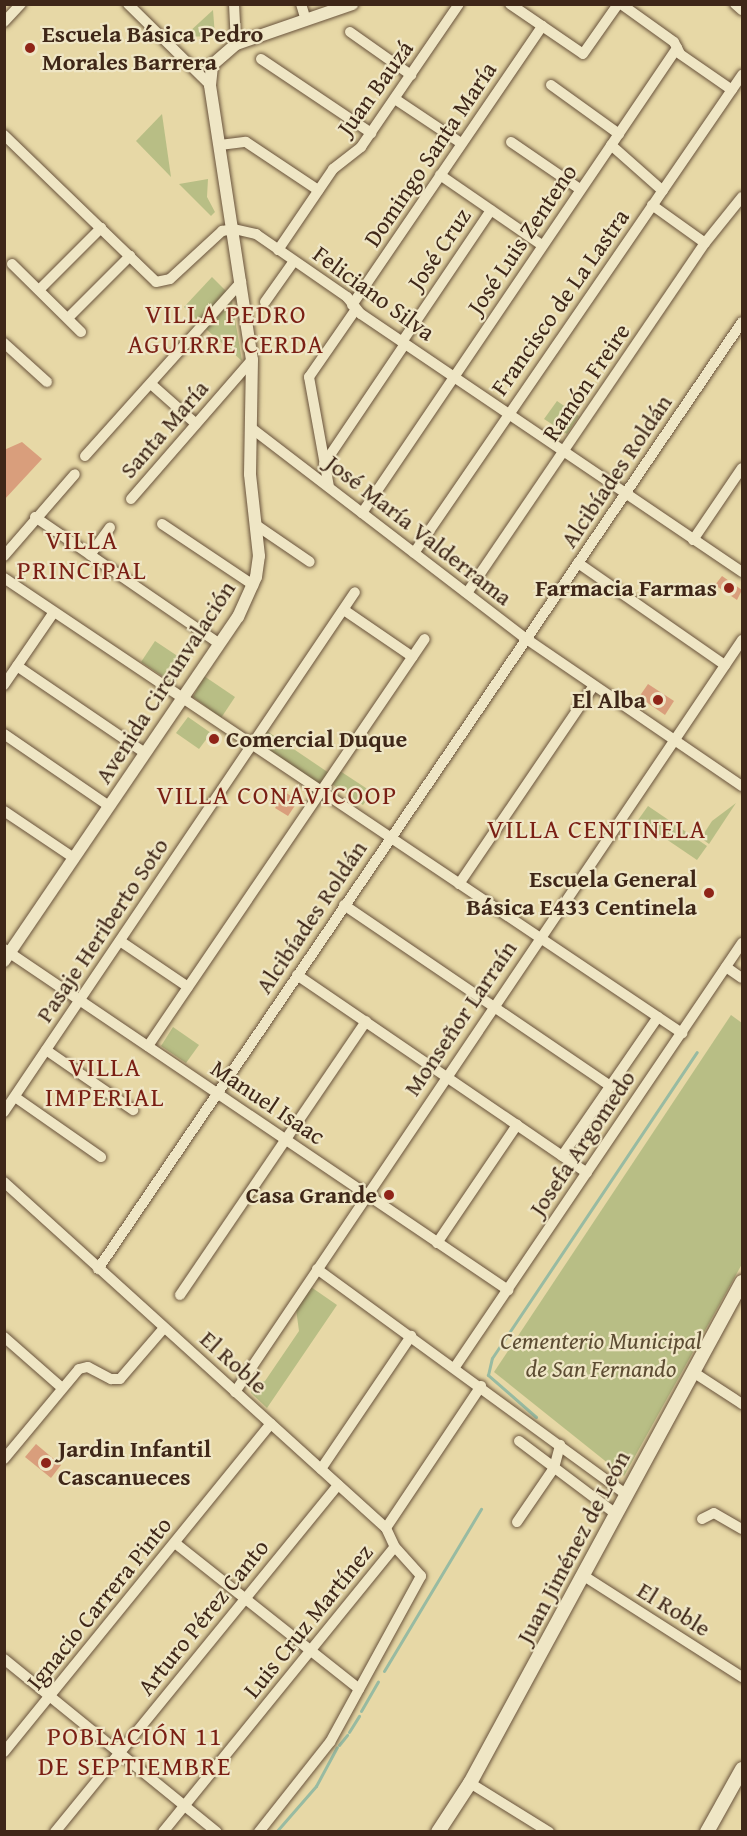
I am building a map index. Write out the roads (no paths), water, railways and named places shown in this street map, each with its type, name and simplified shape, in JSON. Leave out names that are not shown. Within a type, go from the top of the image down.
[{"type":"main road","name":"Juan Jiménez de León","points":[[438,1832],[470,1783],[742,1282]]},
{"type":"main road","points":[[707,1832],[742,1769]]},
{"type":"street","points":[[4,22],[21,4]]},
{"type":"street","points":[[128,4],[210,79],[215,58],[236,44],[352,4]]},
{"type":"street","points":[[234,4],[236,44]]},
{"type":"street","points":[[302,4],[306,20]]},
{"type":"street","name":"Juan Bauzá","points":[[278,250],[333,169],[370,134],[459,4]]},
{"type":"street","points":[[510,4],[583,54],[619,4],[732,90]]},
{"type":"street","points":[[735,4],[742,10]]},
{"type":"street","name":"Domingo Santa María","points":[[328,487],[309,377],[461,143],[542,26]]},
{"type":"street","points":[[350,32],[411,75]]},
{"type":"street","name":"José Luis Zenteno","points":[[362,513],[677,48]]},
{"type":"street","points":[[261,59],[370,134]]},
{"type":"street","name":"Francisco de La Lastra","points":[[414,553],[742,75]]},
{"type":"street","name":"Avenida Circunvalación","points":[[6,954],[220,644],[253,585],[259,556],[250,427],[252,360],[210,79]]},
{"type":"street","points":[[551,85],[619,134]]},
{"type":"street","points":[[394,99],[461,143]]},
{"type":"street","points":[[4,135],[156,282],[163,283],[211,238],[234,229]]},
{"type":"street","points":[[220,145],[246,142],[318,190]]},
{"type":"street","points":[[511,142],[580,189]]},
{"type":"street","points":[[611,145],[663,190]]},
{"type":"street","points":[[440,176],[542,245]]},
{"type":"street","name":"Ramón Freire","points":[[467,593],[705,243],[742,197]]},
{"type":"street","points":[[652,206],[705,243]]},
{"type":"street","name":"José Cruz","points":[[324,464],[491,210]]},
{"type":"street","points":[[39,291],[101,228]]},
{"type":"street","name":"Feliciano Silva","points":[[234,229],[256,234],[403,343],[742,572]]},
{"type":"street","points":[[68,318],[130,256]]},
{"type":"street","points":[[265,303],[294,261]]},
{"type":"street","points":[[12,264],[81,332]]},
{"type":"street","points":[[85,456],[242,282]]},
{"type":"street","name":"Alcibíades Roldán","points":[[98,1269],[742,322]]},
{"type":"street","points":[[4,343],[47,382]]},
{"type":"street","name":"Santa María","points":[[131,499],[252,360]]},
{"type":"street","points":[[151,384],[196,424]]},
{"type":"street","name":"José María Valderrama","points":[[250,427],[525,638],[742,786]]},
{"type":"street","points":[[693,540],[742,468]]},
{"type":"street","points":[[4,556],[35,517],[75,474]]},
{"type":"street","points":[[35,517],[220,644]]},
{"type":"street","points":[[162,524],[253,585]]},
{"type":"street","points":[[256,525],[310,562]]},
{"type":"street","points":[[90,555],[110,527]]},
{"type":"street","points":[[578,563],[725,665]]},
{"type":"street","points":[[4,579],[320,793],[682,1033]]},
{"type":"street","name":"Pasaje Heriberto Soto","points":[[4,1112],[356,592]]},
{"type":"street","points":[[344,610],[413,657]]},
{"type":"street","points":[[4,685],[54,612]]},
{"type":"street","points":[[148,1046],[425,639]]},
{"type":"street","name":"Monseñor Larraín","points":[[235,1392],[742,640]]},
{"type":"street","points":[[17,666],[145,753]]},
{"type":"street","points":[[459,884],[594,685]]},
{"type":"street","points":[[4,734],[109,806]]},
{"type":"street","points":[[4,811],[74,858]]},
{"type":"street","points":[[344,905],[610,1086]]},
{"type":"street","points":[[120,941],[188,987]]},
{"type":"street","name":"Josefa Argomedo","points":[[455,1367],[742,943]]},
{"type":"street","name":"Manuel Isaac","points":[[6,954],[80,1000],[508,1290]]},
{"type":"street","points":[[726,967],[742,978]]},
{"type":"street","points":[[297,975],[587,1173]]},
{"type":"street","points":[[562,1156],[658,1017]]},
{"type":"street","points":[[180,1295],[366,1022]]},
{"type":"street","points":[[46,1050],[133,1110]]},
{"type":"street","points":[[15,1096],[101,1157]]},
{"type":"street","points":[[437,1243],[517,1125]]},
{"type":"street","name":"El Roble","points":[[4,1182],[386,1528],[395,1547],[419,1573],[420,1582],[359,1689]]},
{"type":"street","points":[[317,1269],[455,1367],[627,1495]]},
{"type":"street","points":[[4,1459],[79,1369],[88,1367],[111,1379],[120,1379],[164,1328]]},
{"type":"street","points":[[321,1469],[411,1336]]},
{"type":"street","points":[[4,1337],[62,1388]]},
{"type":"street","points":[[693,1372],[742,1404]]},
{"type":"street","points":[[386,1528],[481,1386]]},
{"type":"street","name":"Ignacio Carrera Pinto","points":[[4,1752],[271,1424]]},
{"type":"street","points":[[519,1441],[616,1514]]},
{"type":"street","points":[[518,1522],[554,1468],[560,1445]]},
{"type":"street","name":"Arturo Pérez Canto","points":[[56,1832],[338,1485]]},
{"type":"street","points":[[702,1520],[714,1512],[742,1529]]},
{"type":"street","points":[[175,1543],[359,1689],[330,1742],[259,1832]]},
{"type":"street","name":"Luis Cruz Martínez","points":[[163,1832],[395,1547]]},
{"type":"street","name":"El Roble","points":[[584,1576],[742,1677]]},
{"type":"street","points":[[4,1659],[217,1832]]},
{"type":"street","points":[[470,1783],[549,1832]]},
{"type":"waterway","points":[[536,1417],[488,1375],[492,1358],[697,1052]]},
{"type":"waterway","points":[[384,1671],[481,1509]]},
{"type":"waterway","points":[[361,1711],[378,1681]]},
{"type":"waterway","points":[[349,1732],[359,1716]]},
{"type":"waterway","points":[[339,1745],[347,1735]]},
{"type":"waterway","points":[[276,1832],[316,1786],[337,1747]]},
{"type":"place","name":"Escuela Básica Pedro Morales Barrera","points":[[30,48]]},
{"type":"place","name":"Farmacia Farmas","points":[[729,588]]},
{"type":"place","name":"El Alba","points":[[658,700]]},
{"type":"place","name":"Comercial Duque","points":[[214,739]]},
{"type":"place","name":"Escuela General Básica E433 Centinela","points":[[709,893]]},
{"type":"place","name":"Casa Grande","points":[[389,1195]]},
{"type":"place","name":"Jardin Infantil Cascanueces","points":[[46,1463]]},
{"type":"district","name":"VILLA PEDRO AGUIRRE CERDA","points":[[226,329]]},
{"type":"district","name":"VILLA PRINCIPAL","points":[[82,555]]},
{"type":"district","name":"VILLA CONAVICOOP","points":[[277,795]]},
{"type":"district","name":"VILLA CENTINELA","points":[[597,829]]},
{"type":"district","name":"VILLA IMPERIAL","points":[[105,1082]]},
{"type":"district","name":"POBLACIÓN 11 DE SEPTIEMBRE","points":[[135,1750]]},
{"type":"park label","name":"Cementerio Municipal de San Fernando","points":[[601,1355]]}]
